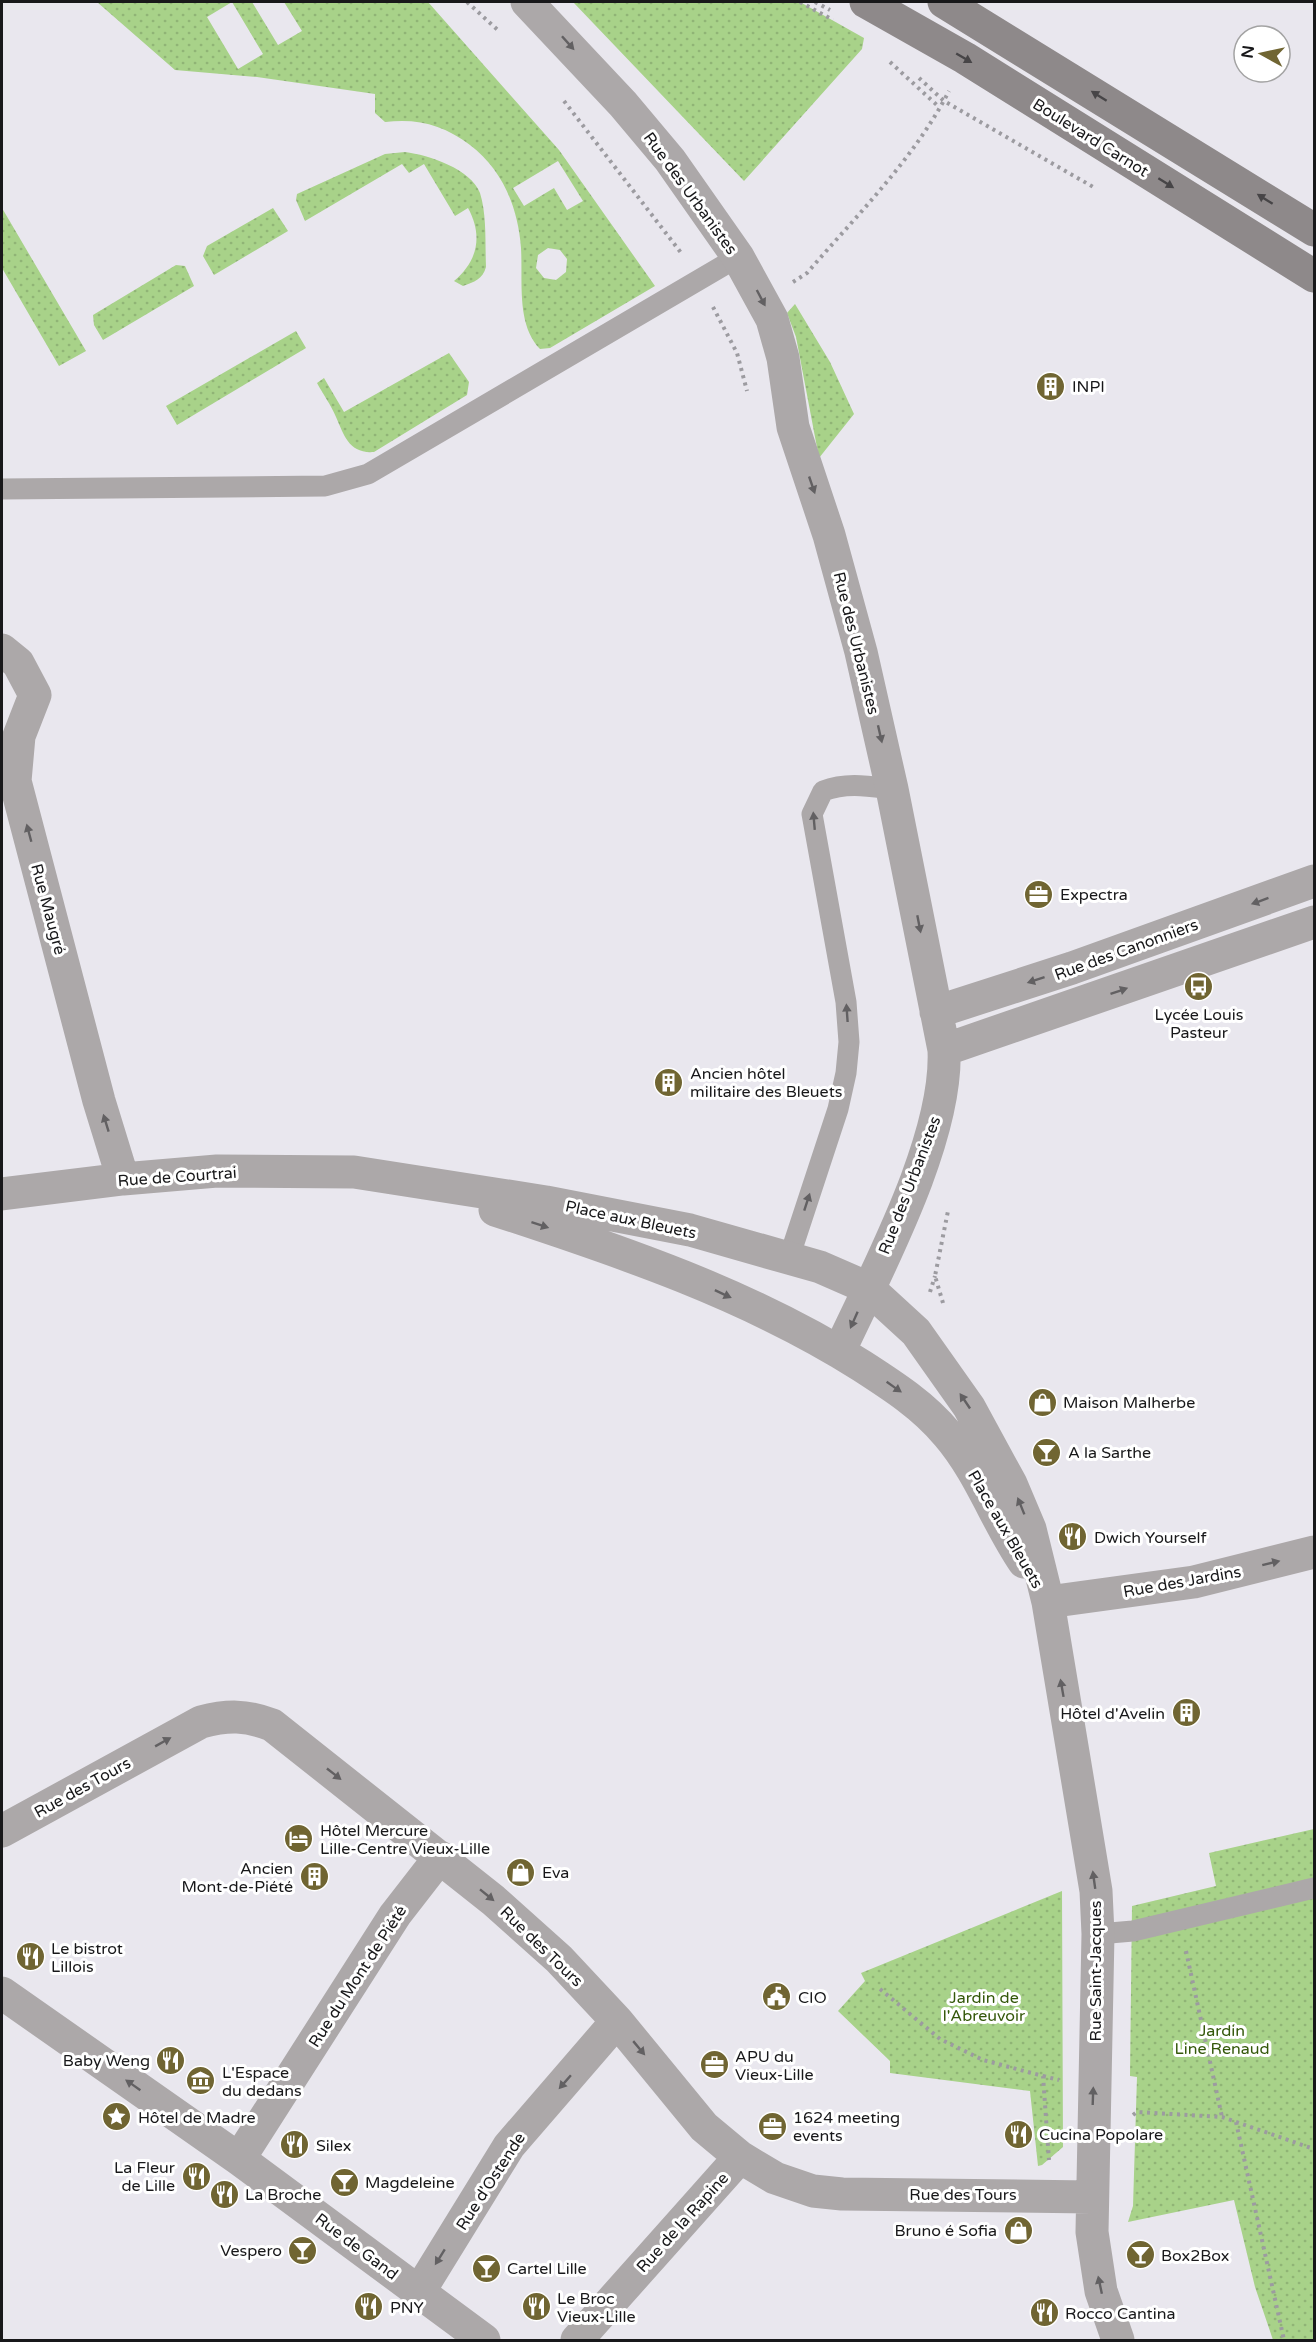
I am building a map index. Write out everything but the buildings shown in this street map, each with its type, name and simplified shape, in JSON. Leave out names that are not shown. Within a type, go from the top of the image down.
[{"type":"street","name":"Rue des Urbanistes","points":[[527,2],[562,36],[649,134],[738,257],[772,319],[783,358],[794,427],[829,535],[861,652],[892,789],[944,1050],[943,1085],[929,1142],[839,1352]]},
{"type":"street","name":"Boulevard Carnot","points":[[866,2],[965,58],[1314,276]]},
{"type":"street","points":[[944,2],[1314,230]]},
{"type":"street","name":"Rue Maugré","points":[[2,650],[18,663],[35,695],[19,736],[15,781],[99,1101],[123,1179]]},
{"type":"street","name":"Rue des Canonniers","points":[[936,1012],[1082,965],[1314,881]]},
{"type":"street","points":[[944,1050],[1314,922]]},
{"type":"street","name":"Rue de Courtrai","points":[[2,1194],[123,1179],[218,1172],[354,1172]]},
{"type":"street","name":"Place aux Bleuets","points":[[354,1172],[546,1202],[690,1230],[836,1272],[868,1288],[889,1305],[924,1343],[969,1407],[995,1451],[1030,1529],[1048,1602]]},
{"type":"street","name":"Place aux Bleuets","points":[[405,1181],[634,1257],[768,1315],[839,1352],[913,1400],[949,1435],[990,1498],[1017,1552],[1048,1602]]},
{"type":"street","name":"Rue des Jardins","points":[[1048,1602],[1194,1582],[1314,1552]]},
{"type":"street","name":"Rue Saint-Jacques","points":[[1048,1602],[1095,1891],[1098,1934],[1092,2232],[1101,2290],[1118,2340]]},
{"type":"street","name":"Rue des Tours","points":[[2,1831],[201,1722],[225,1715],[250,1717],[272,1725],[440,1857],[559,1959],[617,2021],[704,2127],[740,2157],[775,2178],[813,2191],[842,2194],[1091,2197]]},
{"type":"street","name":"Rue du Mont de Piété","points":[[239,2159],[395,1915],[440,1857]]},
{"type":"street","name":"Rue de Gand","points":[[2,1994],[239,2159],[484,2340]]},
{"type":"street","name":"Rue d'Ostende","points":[[419,2292],[509,2146],[617,2021]]},
{"type":"street","name":"Rue de la Rapine","points":[[577,2340],[740,2157]]},
{"type":"lane","points":[[2,489],[325,486],[368,474],[738,257]]},
{"type":"lane","points":[[789,1258],[838,1108],[846,1074],[849,1042],[846,1002],[812,814],[823,791],[839,785],[892,789]]},
{"type":"lane","points":[[1098,1934],[1133,1931],[1314,1887]]},
{"type":"path","points":[[467,2],[504,36]]},
{"type":"path","points":[[559,94],[674,242],[720,319]]},
{"type":"path","points":[[760,296],[786,292],[788,285],[807,273],[891,176],[925,132],[944,101]]},
{"type":"path","points":[[945,1308],[935,1276],[948,1209]]},
{"type":"path","points":[[1179,1919],[1222,2117]]},
{"type":"path","points":[[880,1989],[940,2039],[983,2060],[1043,2076],[1049,2164]]},
{"type":"path","points":[[1137,2112],[1222,2117],[1314,2149]]},
{"type":"path","points":[[1236,2121],[1284,2340]]},
{"type":"green space","points":[[97,2],[232,2],[252,2],[278,45],[302,31],[284,2],[428,2],[559,150],[655,286],[550,348],[540,349],[532,339],[524,315],[521,248],[512,204],[500,178],[482,155],[470,145],[450,132],[420,122],[385,122],[375,113],[375,94],[257,77],[175,70]],"holes":[[[232,2],[263,54],[238,69],[207,17]],[[558,161],[583,201],[567,210],[554,188],[524,206],[513,188]],[[548,248],[560,250],[567,259],[566,272],[556,280],[544,278],[536,268],[538,255]]]},
{"type":"green space","points":[[573,2],[800,2],[864,38],[862,49],[744,181]]},
{"type":"green space","points":[[405,152],[426,156],[459,170],[475,184],[480,193],[485,220],[486,267],[483,274],[474,281],[463,286],[454,281],[468,265],[476,247],[476,228],[473,218],[468,208],[455,216],[424,164],[409,173],[402,164],[305,221],[296,200],[297,194],[385,154]]},
{"type":"green space","points":[[2,208],[86,351],[59,366],[2,268]]},
{"type":"green space","points":[[273,208],[288,231],[214,275],[203,256],[207,246]]},
{"type":"green space","points":[[176,265],[185,266],[194,286],[103,340],[94,325],[93,315]]},
{"type":"green space","points":[[795,304],[830,362],[854,414],[819,458],[796,337],[787,313]]},
{"type":"green space","points":[[296,331],[306,348],[177,425],[166,406]]},
{"type":"green space","points":[[449,353],[469,382],[467,395],[374,452],[366,452],[353,447],[317,383],[324,378],[344,412]]},
{"type":"green space","name":"Jardin Line Renaud","points":[[1314,1829],[1314,2340],[1273,2340],[1255,2287],[1234,2200],[1128,2222],[1133,2206],[1137,2077],[1130,2076],[1132,1906],[1216,1886],[1209,1853]]},
{"type":"green space","name":"Jardin de l'Abreuvoir","points":[[1062,1891],[1063,2147],[1038,2166],[1030,2091],[890,2073],[890,2061],[838,2011],[865,1981],[861,1973]]},
{"type":"place","name":"INPI","points":[[1051,386]]},
{"type":"place","name":"Expectra","points":[[1039,894]]},
{"type":"place","name":"Lycée Louis Pasteur","points":[[1199,986]]},
{"type":"place","name":"Ancien hôtel militaire des Bleuets","points":[[669,1082]]},
{"type":"place","name":"Maison Malherbe","points":[[1042,1402]]},
{"type":"place","name":"A la Sarthe","points":[[1047,1452]]},
{"type":"place","name":"Dwich Yourself","points":[[1073,1537]]},
{"type":"place","name":"Hôtel d'Avelin","points":[[1186,1713]]},
{"type":"place","name":"Hôtel Mercure Lille-Centre Vieux-Lille","points":[[299,1839]]},
{"type":"place","name":"Eva","points":[[521,1872]]},
{"type":"place","name":"Ancien Mont-de-Piété","points":[[314,1877]]},
{"type":"place","name":"Le bistrot Lillois","points":[[30,1957]]},
{"type":"place","name":"CIO","points":[[777,1997]]},
{"type":"place","name":"Baby Weng","points":[[171,2060]]},
{"type":"place","name":"APU du Vieux-Lille","points":[[714,2065]]},
{"type":"place","name":"L'Espace du dedans","points":[[201,2081]]},
{"type":"place","name":"Hôtel de Madre","points":[[117,2117]]},
{"type":"place","name":"1624 meeting events","points":[[772,2126]]},
{"type":"place","name":"Cucina Popolare","points":[[1018,2134]]},
{"type":"place","name":"Silex","points":[[295,2145]]},
{"type":"place","name":"La Fleur de Lille","points":[[196,2176]]},
{"type":"place","name":"Magdeleine","points":[[344,2182]]},
{"type":"place","name":"La Broche","points":[[224,2194]]},
{"type":"place","name":"Bruno é Sofia","points":[[1018,2230]]},
{"type":"place","name":"Vespero","points":[[303,2250]]},
{"type":"place","name":"Box2Box","points":[[1140,2255]]},
{"type":"place","name":"Cartel Lille","points":[[486,2268]]},
{"type":"place","name":"PNY","points":[[369,2307]]},
{"type":"place","name":"Le Broc Vieux-Lille","points":[[536,2307]]},
{"type":"place","name":"Rocco Cantina","points":[[1044,2313]]}]
